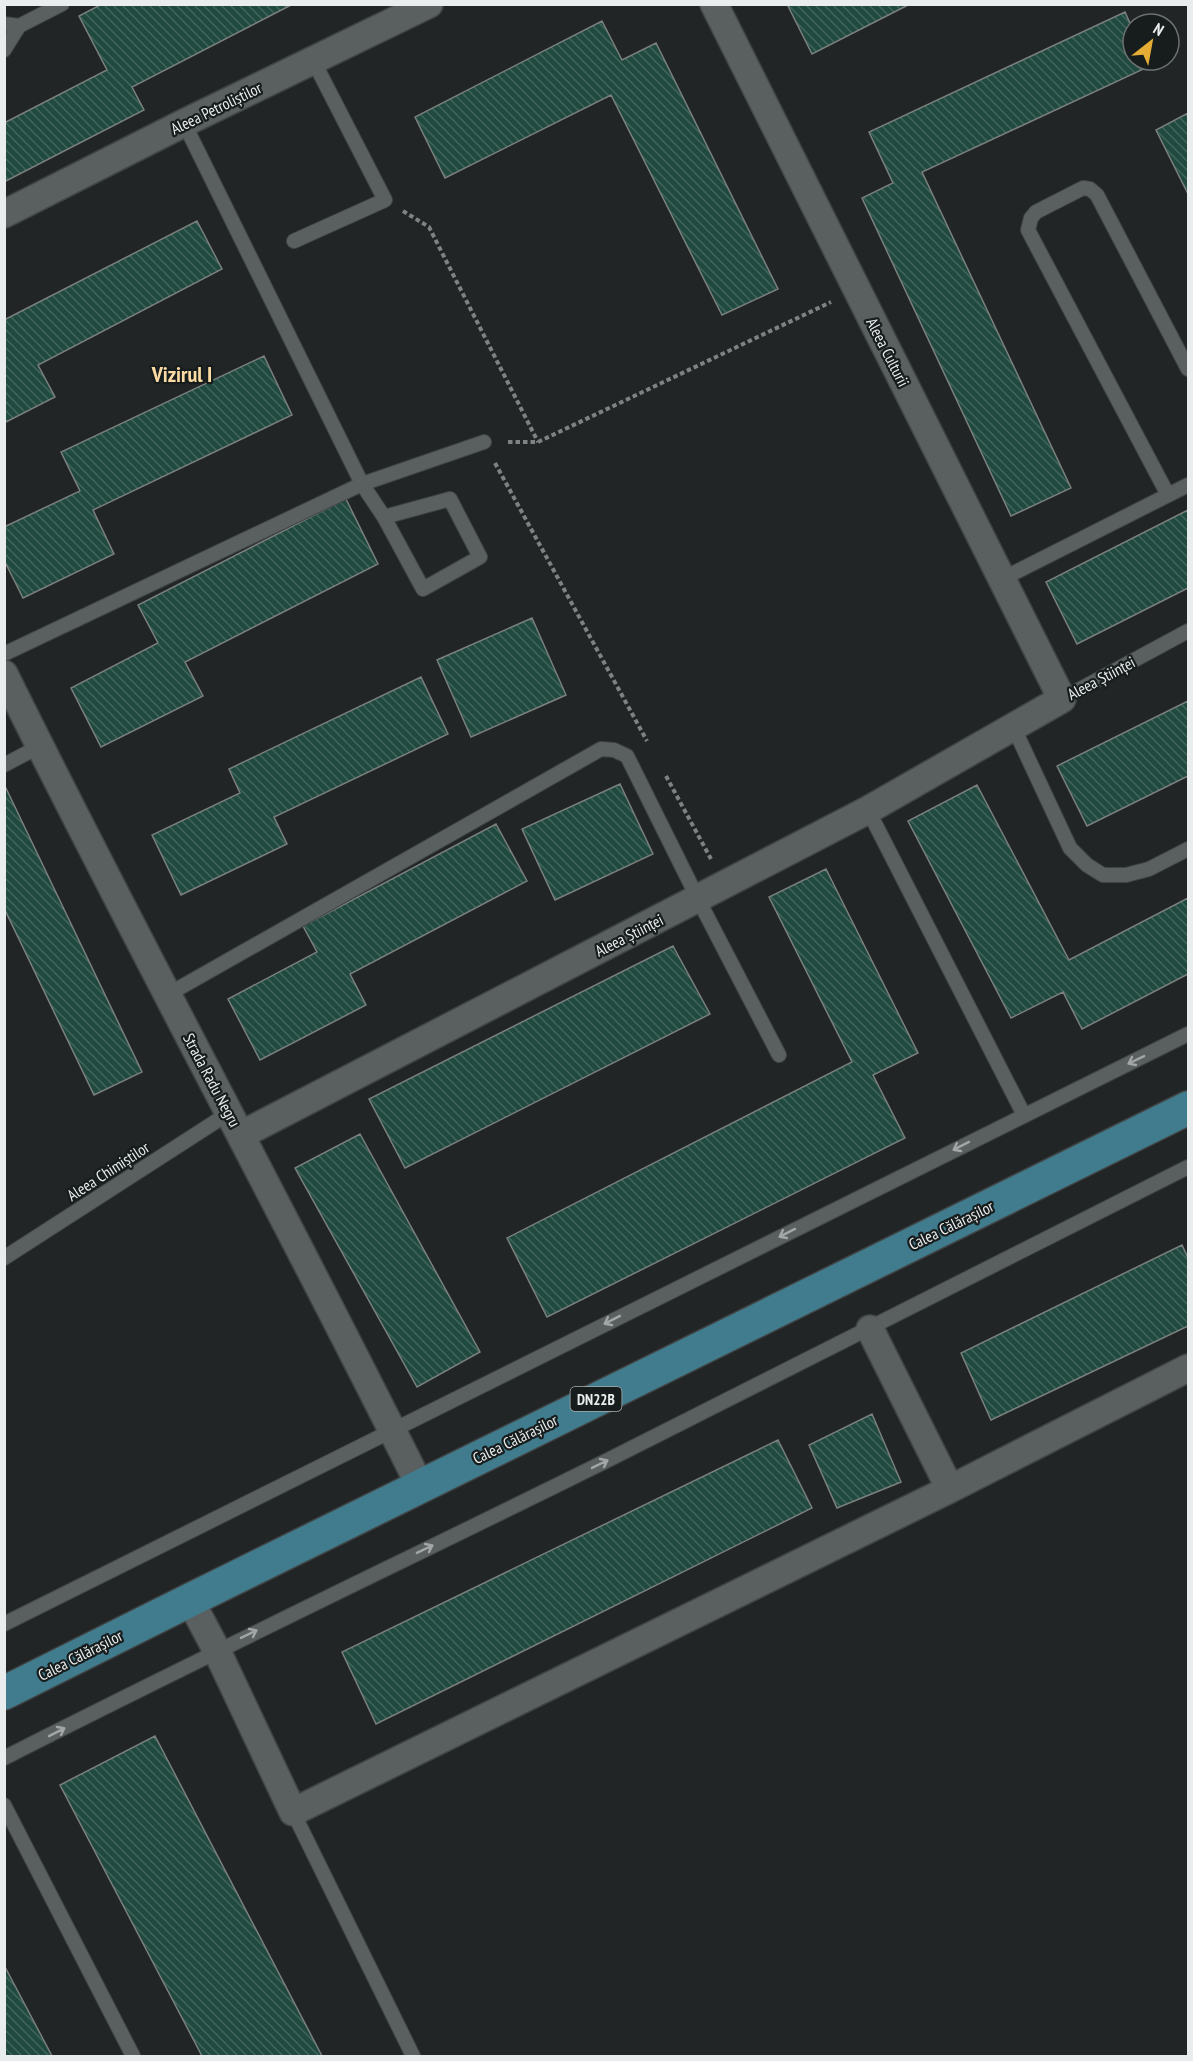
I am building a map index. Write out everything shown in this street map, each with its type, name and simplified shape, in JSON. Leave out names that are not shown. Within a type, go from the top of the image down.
[{"type":"main road","name":"Calea Călărașilor","points":[[4,1693],[189,1599],[1188,1108]]},
{"type":"street","name":"Aleea Petroliștilor","points":[[4,214],[184,123],[429,4]]},
{"type":"street","name":"Aleea Culturii","points":[[714,4],[1062,699]]},
{"type":"street","name":"Strada Radu Negru","points":[[4,674],[420,1486]]},
{"type":"street","name":"Aleea Științei","points":[[235,1124],[698,899],[868,810],[1062,699]]},
{"type":"street","points":[[870,1329],[950,1489]]},
{"type":"street","points":[[189,1599],[217,1650],[293,1812],[950,1489],[1188,1368]]},
{"type":"lane","points":[[4,50],[12,25],[62,4]]},
{"type":"lane","points":[[294,242],[385,200],[313,60]]},
{"type":"lane","points":[[184,123],[362,484],[384,517],[423,589],[480,557],[450,499],[384,517]]},
{"type":"lane","points":[[1168,495],[1028,230],[1031,218],[1036,212],[1083,188],[1090,189],[1097,195],[1188,369]]},
{"type":"lane","points":[[4,654],[362,484],[484,442]]},
{"type":"lane","points":[[1002,579],[1188,485]]},
{"type":"lane","name":"Aleea Științei","points":[[1062,699],[1188,631]]},
{"type":"lane","points":[[1013,726],[1070,848],[1087,866],[1103,875],[1126,875],[1149,869],[1188,849]]},
{"type":"lane","points":[[4,765],[40,746]]},
{"type":"lane","points":[[167,995],[601,749],[614,750],[627,756],[779,1055]]},
{"type":"lane","points":[[868,810],[1024,1115]]},
{"type":"lane","points":[[4,1624],[1188,1034]]},
{"type":"lane","name":"Aleea Chimiștilor","points":[[4,1258],[235,1124]]},
{"type":"lane","points":[[4,1758],[217,1650],[606,1461],[1188,1167]]},
{"type":"lane","points":[[4,1805],[133,2056]]},
{"type":"lane","points":[[293,1812],[413,2056]]},
{"type":"path","points":[[385,200],[429,226],[538,442]]},
{"type":"path","points":[[652,751],[484,442],[538,442],[857,290]]},
{"type":"path","points":[[664,772],[725,885]]},
{"type":"building","points":[[102,4],[293,4],[132,87],[144,110],[4,182],[4,123],[107,70],[79,16]]},
{"type":"building","points":[[787,4],[910,4],[812,54]]},
{"type":"building","points":[[1121,14],[1121,72],[1137,72],[922,172],[1071,488],[1011,516],[862,198],[893,183],[869,132]]},
{"type":"building","points":[[602,21],[622,60],[656,43],[778,289],[722,315],[611,95],[445,178],[415,117]]},
{"type":"building","points":[[1188,113],[1188,194],[1156,130]]},
{"type":"building","points":[[197,221],[222,269],[38,365],[55,397],[4,423],[4,320]]},
{"type":"building","points":[[264,356],[292,415],[93,510],[114,554],[23,598],[4,560],[4,527],[80,491],[61,452]]},
{"type":"building","points":[[346,499],[378,564],[185,662],[203,696],[101,747],[71,688],[158,643],[138,605]]},
{"type":"building","points":[[1188,510],[1188,588],[1077,644],[1046,582]]},
{"type":"building","points":[[532,618],[566,695],[471,737],[437,660]]},
{"type":"building","points":[[421,677],[448,734],[274,817],[287,844],[181,895],[152,835],[240,793],[229,769]]},
{"type":"building","points":[[1188,701],[1188,776],[1087,826],[1057,766]]},
{"type":"building","points":[[4,784],[142,1072],[94,1095],[4,908]]},
{"type":"building","points":[[620,784],[653,854],[555,900],[522,829]]},
{"type":"building","points":[[977,785],[1069,960],[1188,898],[1188,974],[1082,1029],[1063,992],[1011,1018],[908,821]]},
{"type":"building","points":[[496,824],[527,881],[350,974],[366,1005],[260,1060],[228,999],[317,952],[303,926]]},
{"type":"building","points":[[826,869],[918,1053],[873,1075],[905,1138],[547,1317],[507,1238],[852,1062],[769,897]]},
{"type":"building","points":[[673,946],[710,1014],[405,1168],[369,1099]]},
{"type":"building","points":[[360,1134],[480,1352],[417,1387],[295,1168]]},
{"type":"building","points":[[1182,1245],[1188,1258],[1188,1326],[991,1420],[961,1353]]},
{"type":"building","points":[[872,1414],[901,1482],[837,1508],[809,1445]]},
{"type":"building","points":[[778,1440],[812,1508],[376,1724],[342,1652]]},
{"type":"building","points":[[155,1736],[322,2056],[202,2056],[60,1785]]},
{"type":"building","points":[[4,1965],[52,2056],[4,2056]]},
{"type":"district","name":"Vizirul I","points":[[182,374]]}]
